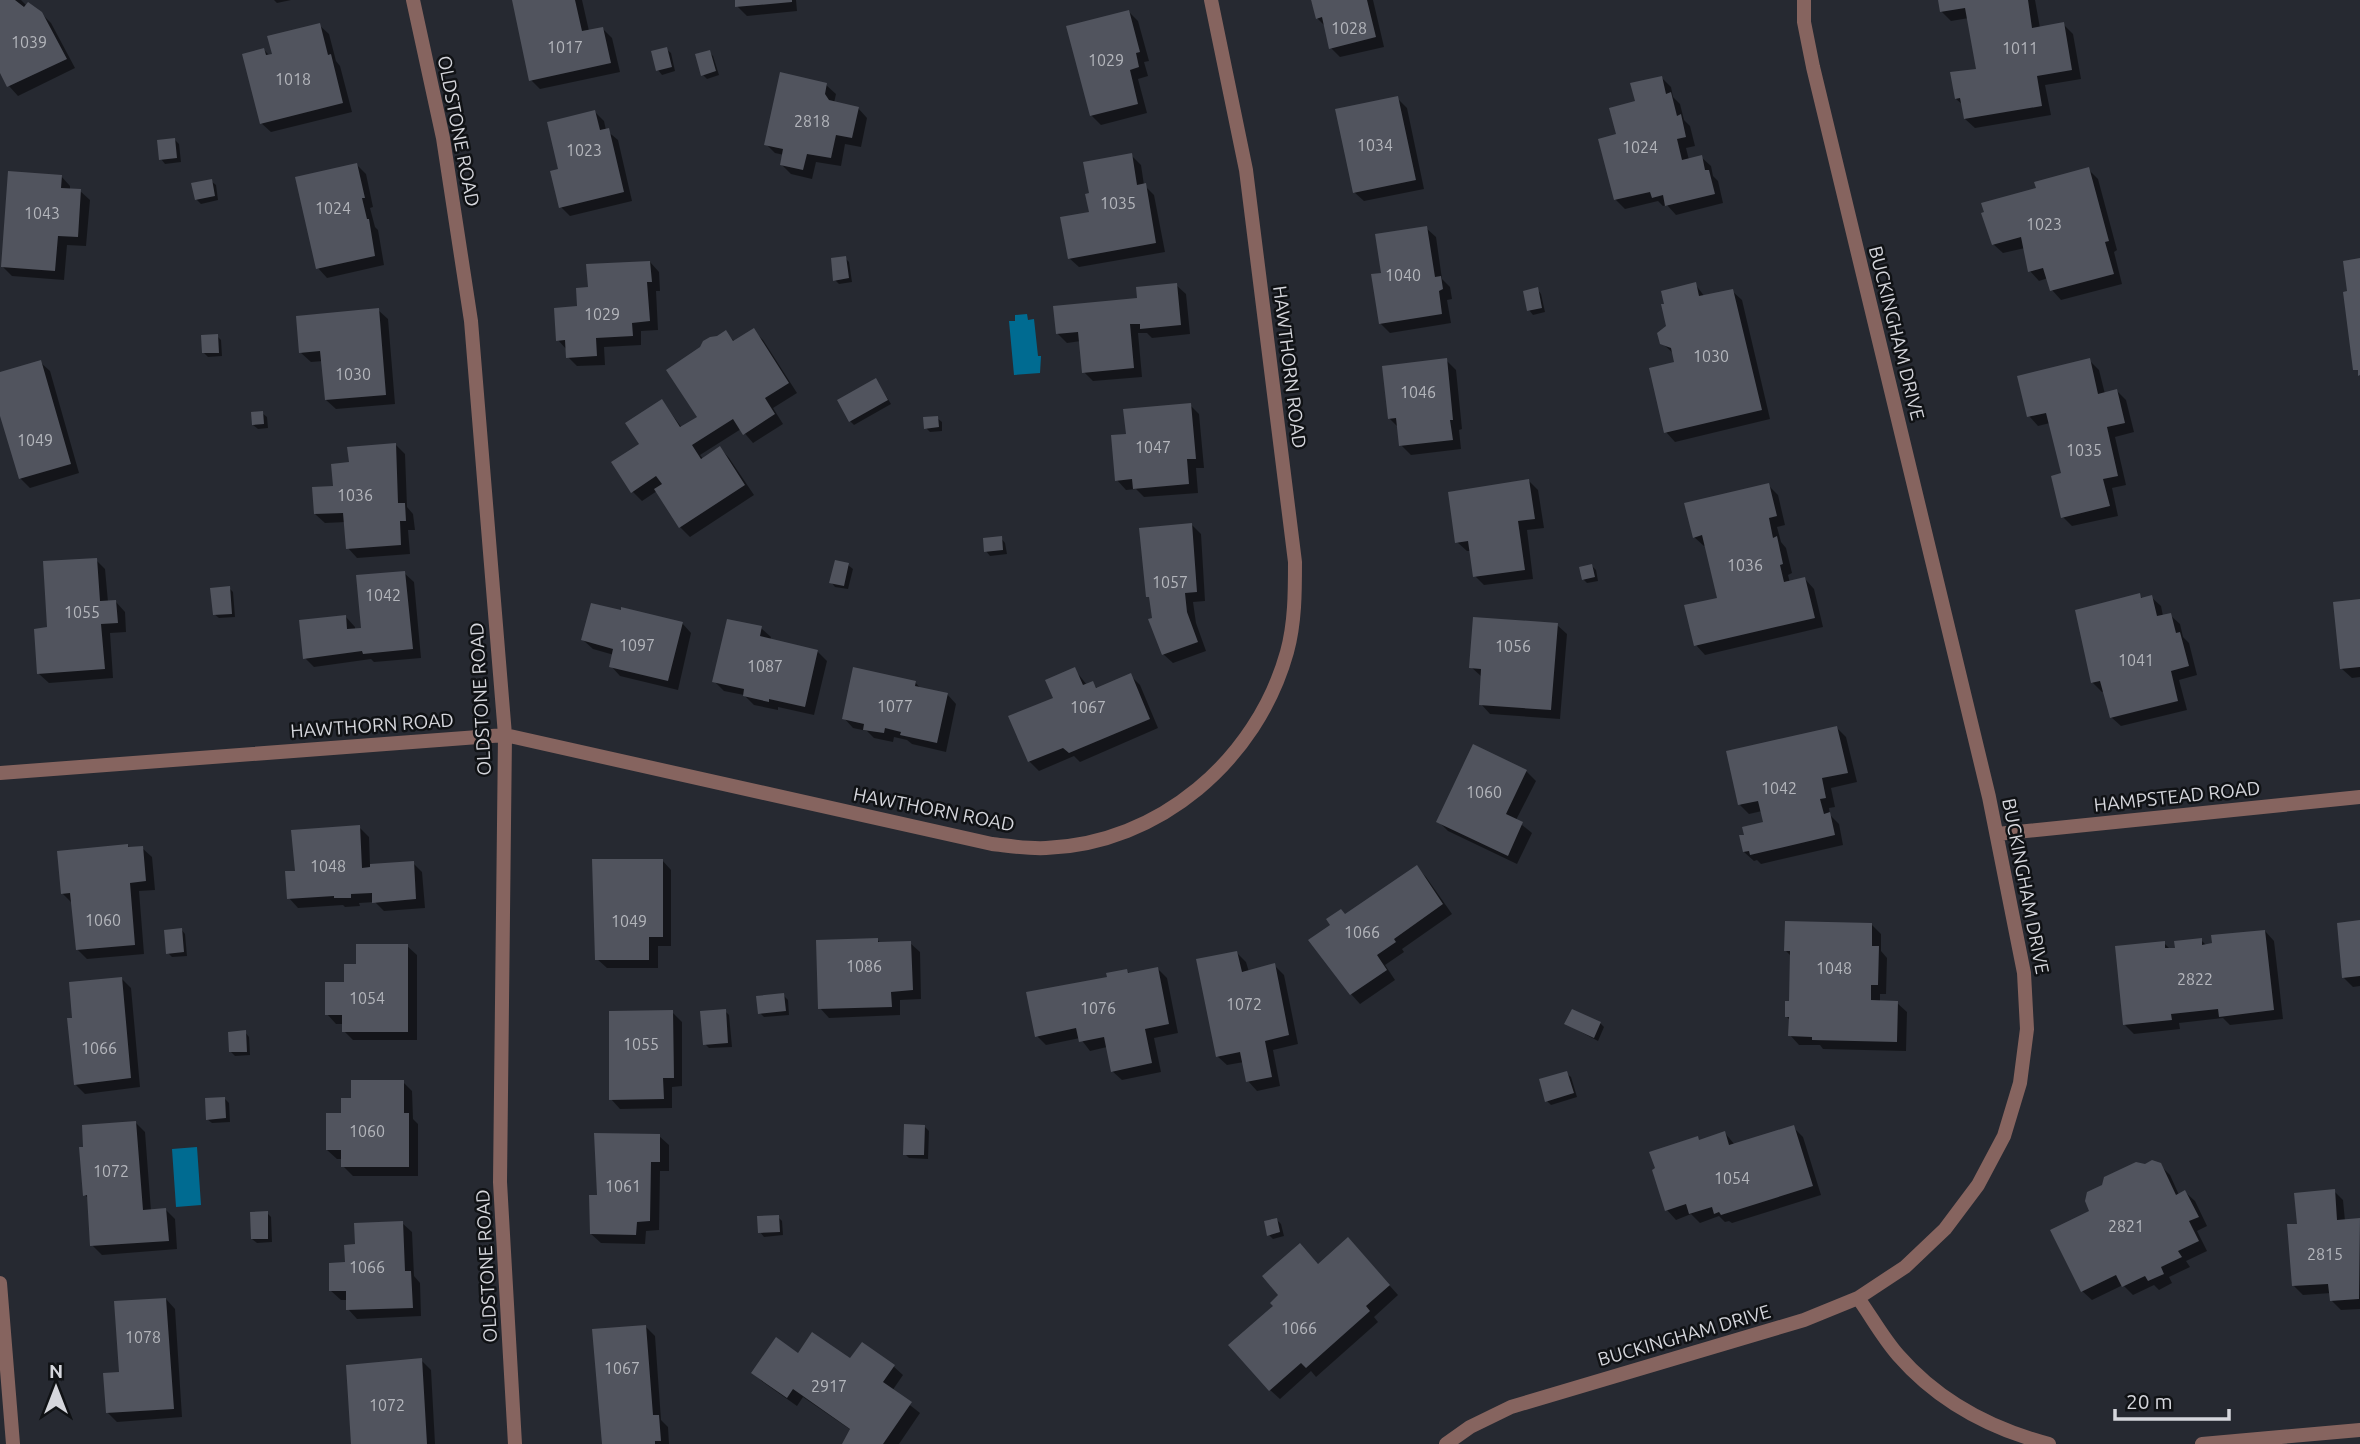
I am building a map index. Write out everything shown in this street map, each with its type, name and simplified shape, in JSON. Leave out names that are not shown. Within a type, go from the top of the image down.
[{"type":"street","name":"OLDSTONE ROAD","points":[[413,0],[443,138],[471,321],[505,734],[500,1182],[515,1444]]},
{"type":"street","name":"HAWTHORN ROAD","points":[[0,773],[505,734],[992,844],[1045,848],[1089,842],[1139,826],[1178,805],[1213,777],[1243,743],[1267,704],[1287,652],[1295,608],[1295,562],[1247,170],[1211,0]]},
{"type":"street","name":"BUCKINGHAM DRIVE","points":[[1446,1444],[1470,1427],[1511,1407],[1804,1320],[1858,1298],[1905,1267],[1954,1218],[1978,1185],[2004,1136],[2020,1083],[2027,1029],[2024,973],[1997,834],[1812,67],[1804,22],[1804,0]]},
{"type":"street","name":"HAMPSTEAD ROAD","points":[[1997,834],[2360,797]]},
{"type":"street","points":[[0,1283],[13,1444]]},
{"type":"street","points":[[1858,1298],[1897,1354],[1932,1388],[1972,1415],[2017,1436],[2049,1444]]},
{"type":"street","points":[[2202,1444],[2360,1430]]},
{"type":"water","points":[[1027,314],[1028,320],[1034,319],[1038,356],[1041,356],[1040,373],[1014,375],[1009,321],[1015,321],[1015,315]]},
{"type":"water","points":[[197,1147],[201,1205],[176,1207],[172,1149]]},
{"type":"building","points":[[0,0],[15,0],[24,7],[28,2],[42,12],[67,59],[7,87],[0,73]]},
{"type":"building","points":[[512,0],[575,0],[582,31],[603,27],[611,63],[529,81]]},
{"type":"building","points":[[735,0],[792,0],[792,2],[735,7]]},
{"type":"building","points":[[1311,0],[1367,0],[1376,37],[1329,49],[1322,17],[1316,19]]},
{"type":"building","points":[[1938,0],[2028,0],[2032,28],[2064,22],[2072,70],[2037,76],[2042,106],[1964,119],[1960,98],[1955,99],[1950,72],[1976,69],[1965,8],[1940,12]]},
{"type":"building","points":[[1129,10],[1140,52],[1136,53],[1139,67],[1130,70],[1138,104],[1090,116],[1066,26]]},
{"type":"building","points":[[320,23],[343,103],[260,124],[242,54],[264,48],[266,55],[272,54],[267,36]]},
{"type":"building","points":[[667,47],[672,67],[656,71],[651,51]]},
{"type":"building","points":[[710,50],[716,71],[701,76],[695,54]]},
{"type":"building","points":[[780,72],[827,83],[825,94],[829,100],[859,107],[852,138],[836,135],[831,158],[807,154],[803,170],[780,165],[783,149],[764,145]]},
{"type":"building","points":[[1662,76],[1666,94],[1671,92],[1677,116],[1681,114],[1686,137],[1677,139],[1682,160],[1702,155],[1715,194],[1665,206],[1663,195],[1652,198],[1650,192],[1614,200],[1598,139],[1616,134],[1609,108],[1635,101],[1630,83]]},
{"type":"building","points":[[1398,96],[1416,180],[1353,193],[1335,109]]},
{"type":"building","points":[[595,110],[600,130],[609,128],[624,192],[559,208],[550,171],[558,169],[547,122]]},
{"type":"building","points":[[175,138],[177,158],[159,160],[157,140]]},
{"type":"building","points":[[1132,153],[1137,185],[1146,183],[1156,243],[1068,259],[1060,217],[1089,212],[1085,194],[1089,193],[1083,162]]},
{"type":"building","points":[[357,163],[375,256],[316,269],[295,177]]},
{"type":"building","points":[[2089,167],[2109,241],[2105,242],[2114,274],[2050,291],[2043,268],[2028,272],[2021,237],[1992,245],[1981,213],[1984,212],[1981,203],[2036,188],[2034,182]]},
{"type":"building","points":[[8,171],[62,175],[61,188],[81,189],[78,237],[58,236],[55,271],[1,267]]},
{"type":"building","points":[[212,179],[215,196],[195,200],[191,183]]},
{"type":"building","points":[[1427,226],[1435,277],[1441,276],[1443,289],[1439,291],[1442,314],[1379,324],[1371,274],[1381,273],[1375,234]]},
{"type":"building","points":[[846,256],[849,278],[833,281],[831,258]]},
{"type":"building","points":[[2360,258],[2358,376],[2358,370],[2353,370],[2343,292],[2347,291],[2343,261]]},
{"type":"building","points":[[650,261],[652,282],[647,282],[650,321],[632,323],[633,336],[596,338],[597,356],[566,358],[565,340],[556,341],[554,308],[577,306],[576,288],[588,287],[586,264]]},
{"type":"building","points":[[1696,282],[1699,296],[1733,289],[1762,410],[1664,433],[1649,368],[1674,362],[1671,348],[1660,344],[1657,333],[1666,326],[1661,291]]},
{"type":"building","points":[[1177,283],[1181,325],[1140,329],[1140,324],[1130,324],[1134,368],[1082,373],[1078,332],[1056,334],[1053,306],[1137,298],[1136,287]]},
{"type":"building","points":[[1538,287],[1542,308],[1527,311],[1523,291]]},
{"type":"building","points":[[379,308],[386,395],[325,400],[320,351],[299,353],[296,316]]},
{"type":"building","points":[[754,328],[789,383],[765,398],[775,414],[743,435],[733,419],[692,445],[701,459],[720,446],[745,485],[679,528],[654,489],[662,484],[656,476],[631,493],[611,462],[639,444],[625,423],[662,399],[680,427],[697,417],[666,370],[710,337],[726,330],[733,341]]},
{"type":"building","points":[[218,334],[219,353],[202,353],[201,335]]},
{"type":"building","points":[[1447,358],[1453,440],[1399,446],[1396,418],[1388,419],[1382,366]]},
{"type":"building","points":[[2090,358],[2098,394],[2117,389],[2125,423],[2107,427],[2118,476],[2103,479],[2110,506],[2061,518],[2051,476],[2061,473],[2046,413],[2027,417],[2017,376]]},
{"type":"building","points":[[41,360],[71,464],[19,479],[0,416],[0,372]]},
{"type":"building","points":[[876,378],[888,400],[849,422],[837,400]]},
{"type":"building","points":[[1191,403],[1196,459],[1187,459],[1189,484],[1133,489],[1132,479],[1115,481],[1111,435],[1126,434],[1123,409]]},
{"type":"building","points":[[263,411],[264,424],[252,425],[251,412]]},
{"type":"building","points":[[938,416],[939,427],[924,429],[923,417]]},
{"type":"building","points":[[396,443],[398,503],[405,503],[406,521],[400,521],[401,545],[346,549],[343,513],[314,514],[312,487],[333,486],[331,464],[349,462],[347,447]]},
{"type":"building","points":[[1529,479],[1535,519],[1518,521],[1525,570],[1473,577],[1468,541],[1455,543],[1448,492]]},
{"type":"building","points":[[1769,483],[1777,516],[1769,518],[1773,538],[1777,536],[1784,582],[1805,577],[1815,618],[1694,646],[1684,605],[1717,598],[1702,535],[1693,538],[1684,503]]},
{"type":"building","points":[[1192,523],[1197,592],[1185,593],[1187,612],[1198,642],[1162,655],[1148,619],[1152,618],[1149,597],[1146,597],[1139,528]]},
{"type":"building","points":[[1002,536],[1003,550],[984,552],[983,538]]},
{"type":"building","points":[[97,558],[100,601],[116,600],[118,623],[101,624],[105,669],[37,674],[34,629],[47,627],[43,561]]},
{"type":"building","points":[[835,560],[849,563],[844,586],[829,583]]},
{"type":"building","points":[[1592,564],[1595,577],[1582,580],[1579,567]]},
{"type":"building","points":[[405,571],[413,649],[363,654],[362,651],[303,659],[299,620],[346,615],[347,629],[361,628],[356,575]]},
{"type":"building","points":[[230,586],[232,614],[213,615],[210,588]]},
{"type":"building","points":[[2140,593],[2141,598],[2152,595],[2157,616],[2171,613],[2176,633],[2180,632],[2189,666],[2171,671],[2178,701],[2110,718],[2100,681],[2091,683],[2075,610]]},
{"type":"building","points":[[2360,599],[2360,667],[2340,669],[2333,602]]},
{"type":"building","points":[[591,603],[621,610],[621,607],[683,622],[668,681],[609,667],[613,649],[581,640]]},
{"type":"building","points":[[1473,617],[1558,623],[1551,710],[1479,705],[1481,669],[1469,668]]},
{"type":"building","points":[[727,619],[762,626],[760,636],[818,650],[805,707],[743,696],[744,689],[712,682]]},
{"type":"building","points":[[853,667],[916,681],[915,686],[948,693],[937,743],[900,735],[901,732],[885,728],[884,733],[863,730],[864,724],[842,719]]},
{"type":"building","points":[[1075,667],[1083,685],[1093,681],[1096,688],[1131,673],[1150,719],[1069,753],[1063,748],[1028,762],[1008,716],[1053,698],[1045,680]]},
{"type":"building","points":[[1837,726],[1848,773],[1822,778],[1826,798],[1820,799],[1824,814],[1830,812],[1835,835],[1750,855],[1749,851],[1743,852],[1739,835],[1744,835],[1742,827],[1763,822],[1758,801],[1738,805],[1726,751]]},
{"type":"building","points":[[1473,744],[1527,770],[1506,814],[1523,822],[1508,856],[1436,822]]},
{"type":"building","points":[[360,825],[362,868],[370,867],[370,864],[414,861],[416,899],[372,903],[372,893],[351,894],[351,898],[334,896],[287,899],[285,871],[295,871],[291,830]]},
{"type":"building","points":[[128,844],[128,847],[143,846],[146,881],[130,883],[135,945],[76,950],[70,893],[61,894],[57,851]]},
{"type":"building","points":[[592,859],[663,859],[663,937],[649,937],[649,960],[595,960]]},
{"type":"building","points":[[1417,865],[1443,904],[1394,939],[1396,942],[1377,955],[1387,970],[1350,995],[1308,940],[1330,925],[1326,919],[1341,909],[1345,914]]},
{"type":"building","points":[[2360,920],[2360,976],[2342,978],[2337,923]]},
{"type":"building","points":[[1785,921],[1872,923],[1872,946],[1879,946],[1878,985],[1871,985],[1871,1000],[1898,1001],[1897,1042],[1812,1040],[1812,1037],[1788,1036],[1789,1017],[1785,1017],[1785,1001],[1789,1001],[1790,951],[1784,951]]},
{"type":"building","points":[[182,928],[184,952],[166,954],[164,930]]},
{"type":"building","points":[[2265,930],[2274,1010],[2219,1017],[2218,1009],[2171,1014],[2172,1020],[2123,1025],[2115,946],[2165,941],[2165,948],[2175,948],[2174,941],[2202,938],[2202,945],[2212,943],[2211,935]]},
{"type":"building","points":[[878,938],[878,942],[911,941],[913,990],[891,992],[892,1007],[818,1009],[816,940]]},
{"type":"building","points":[[356,944],[408,944],[408,1032],[342,1032],[342,1015],[325,1015],[325,982],[344,982],[344,964],[356,964]]},
{"type":"building","points":[[1237,951],[1242,972],[1275,963],[1289,1035],[1265,1041],[1272,1077],[1246,1082],[1240,1052],[1216,1057],[1196,959]]},
{"type":"building","points":[[1158,967],[1169,1024],[1145,1029],[1152,1063],[1111,1072],[1104,1037],[1079,1042],[1076,1028],[1035,1037],[1026,992],[1107,977],[1106,973],[1127,969],[1128,973]]},
{"type":"building","points":[[122,977],[131,1078],[74,1085],[67,1018],[72,1018],[69,982]]},
{"type":"building","points":[[784,993],[786,1011],[758,1014],[756,996]]},
{"type":"building","points":[[726,1009],[728,1043],[703,1045],[700,1011]]},
{"type":"building","points":[[1572,1009],[1601,1022],[1594,1038],[1564,1024]]},
{"type":"building","points":[[673,1010],[674,1078],[663,1078],[664,1099],[609,1100],[609,1011]]},
{"type":"building","points":[[246,1030],[247,1052],[229,1052],[228,1032]]},
{"type":"building","points":[[1567,1071],[1574,1093],[1545,1102],[1539,1079]]},
{"type":"building","points":[[351,1080],[404,1080],[404,1113],[409,1113],[409,1167],[341,1167],[341,1150],[326,1150],[326,1113],[341,1113],[341,1098],[351,1098]]},
{"type":"building","points":[[225,1097],[226,1118],[206,1120],[205,1098]]},
{"type":"building","points":[[136,1121],[143,1210],[166,1208],[169,1241],[90,1246],[87,1195],[83,1196],[79,1147],[83,1147],[82,1125]]},
{"type":"building","points":[[904,1124],[925,1125],[924,1155],[903,1155]]},
{"type":"building","points":[[1794,1125],[1813,1186],[1721,1215],[1719,1212],[1714,1214],[1712,1207],[1689,1214],[1686,1204],[1665,1211],[1649,1152],[1698,1136],[1699,1140],[1725,1131],[1729,1145]]},
{"type":"building","points":[[594,1133],[660,1134],[660,1162],[651,1162],[650,1221],[637,1222],[636,1235],[590,1234],[589,1195],[597,1195]]},
{"type":"building","points":[[2152,1160],[2161,1163],[2176,1195],[2185,1190],[2199,1217],[2189,1221],[2199,1241],[2178,1251],[2182,1257],[2161,1267],[2164,1274],[2148,1281],[2145,1276],[2122,1287],[2116,1275],[2081,1292],[2050,1230],[2089,1211],[2085,1201],[2087,1192],[2102,1185],[2104,1177],[2136,1162],[2145,1164]]},
{"type":"building","points":[[2335,1189],[2337,1220],[2360,1218],[2359,1299],[2330,1301],[2328,1284],[2292,1286],[2287,1224],[2297,1224],[2294,1193]]},
{"type":"building","points":[[268,1211],[268,1239],[251,1239],[250,1212]]},
{"type":"building","points":[[779,1215],[780,1232],[758,1233],[757,1216]]},
{"type":"building","points":[[1277,1218],[1280,1232],[1267,1236],[1264,1221]]},
{"type":"building","points":[[403,1221],[405,1271],[411,1271],[413,1308],[346,1310],[346,1291],[329,1291],[329,1263],[345,1262],[344,1245],[355,1244],[354,1223]]},
{"type":"building","points":[[1348,1237],[1390,1285],[1366,1306],[1370,1311],[1306,1368],[1301,1363],[1269,1391],[1228,1345],[1273,1306],[1270,1303],[1278,1295],[1262,1276],[1300,1243],[1318,1264]]},
{"type":"building","points":[[166,1298],[174,1409],[106,1413],[103,1373],[119,1372],[114,1301]]},
{"type":"building","points":[[646,1325],[653,1415],[659,1415],[661,1441],[655,1441],[655,1444],[602,1444],[592,1329]]},
{"type":"building","points":[[812,1332],[850,1358],[862,1342],[895,1365],[883,1382],[912,1402],[883,1444],[842,1444],[850,1429],[793,1389],[787,1398],[751,1373],[776,1337],[798,1353]]},
{"type":"building","points":[[422,1358],[427,1444],[351,1444],[346,1365]]}]
